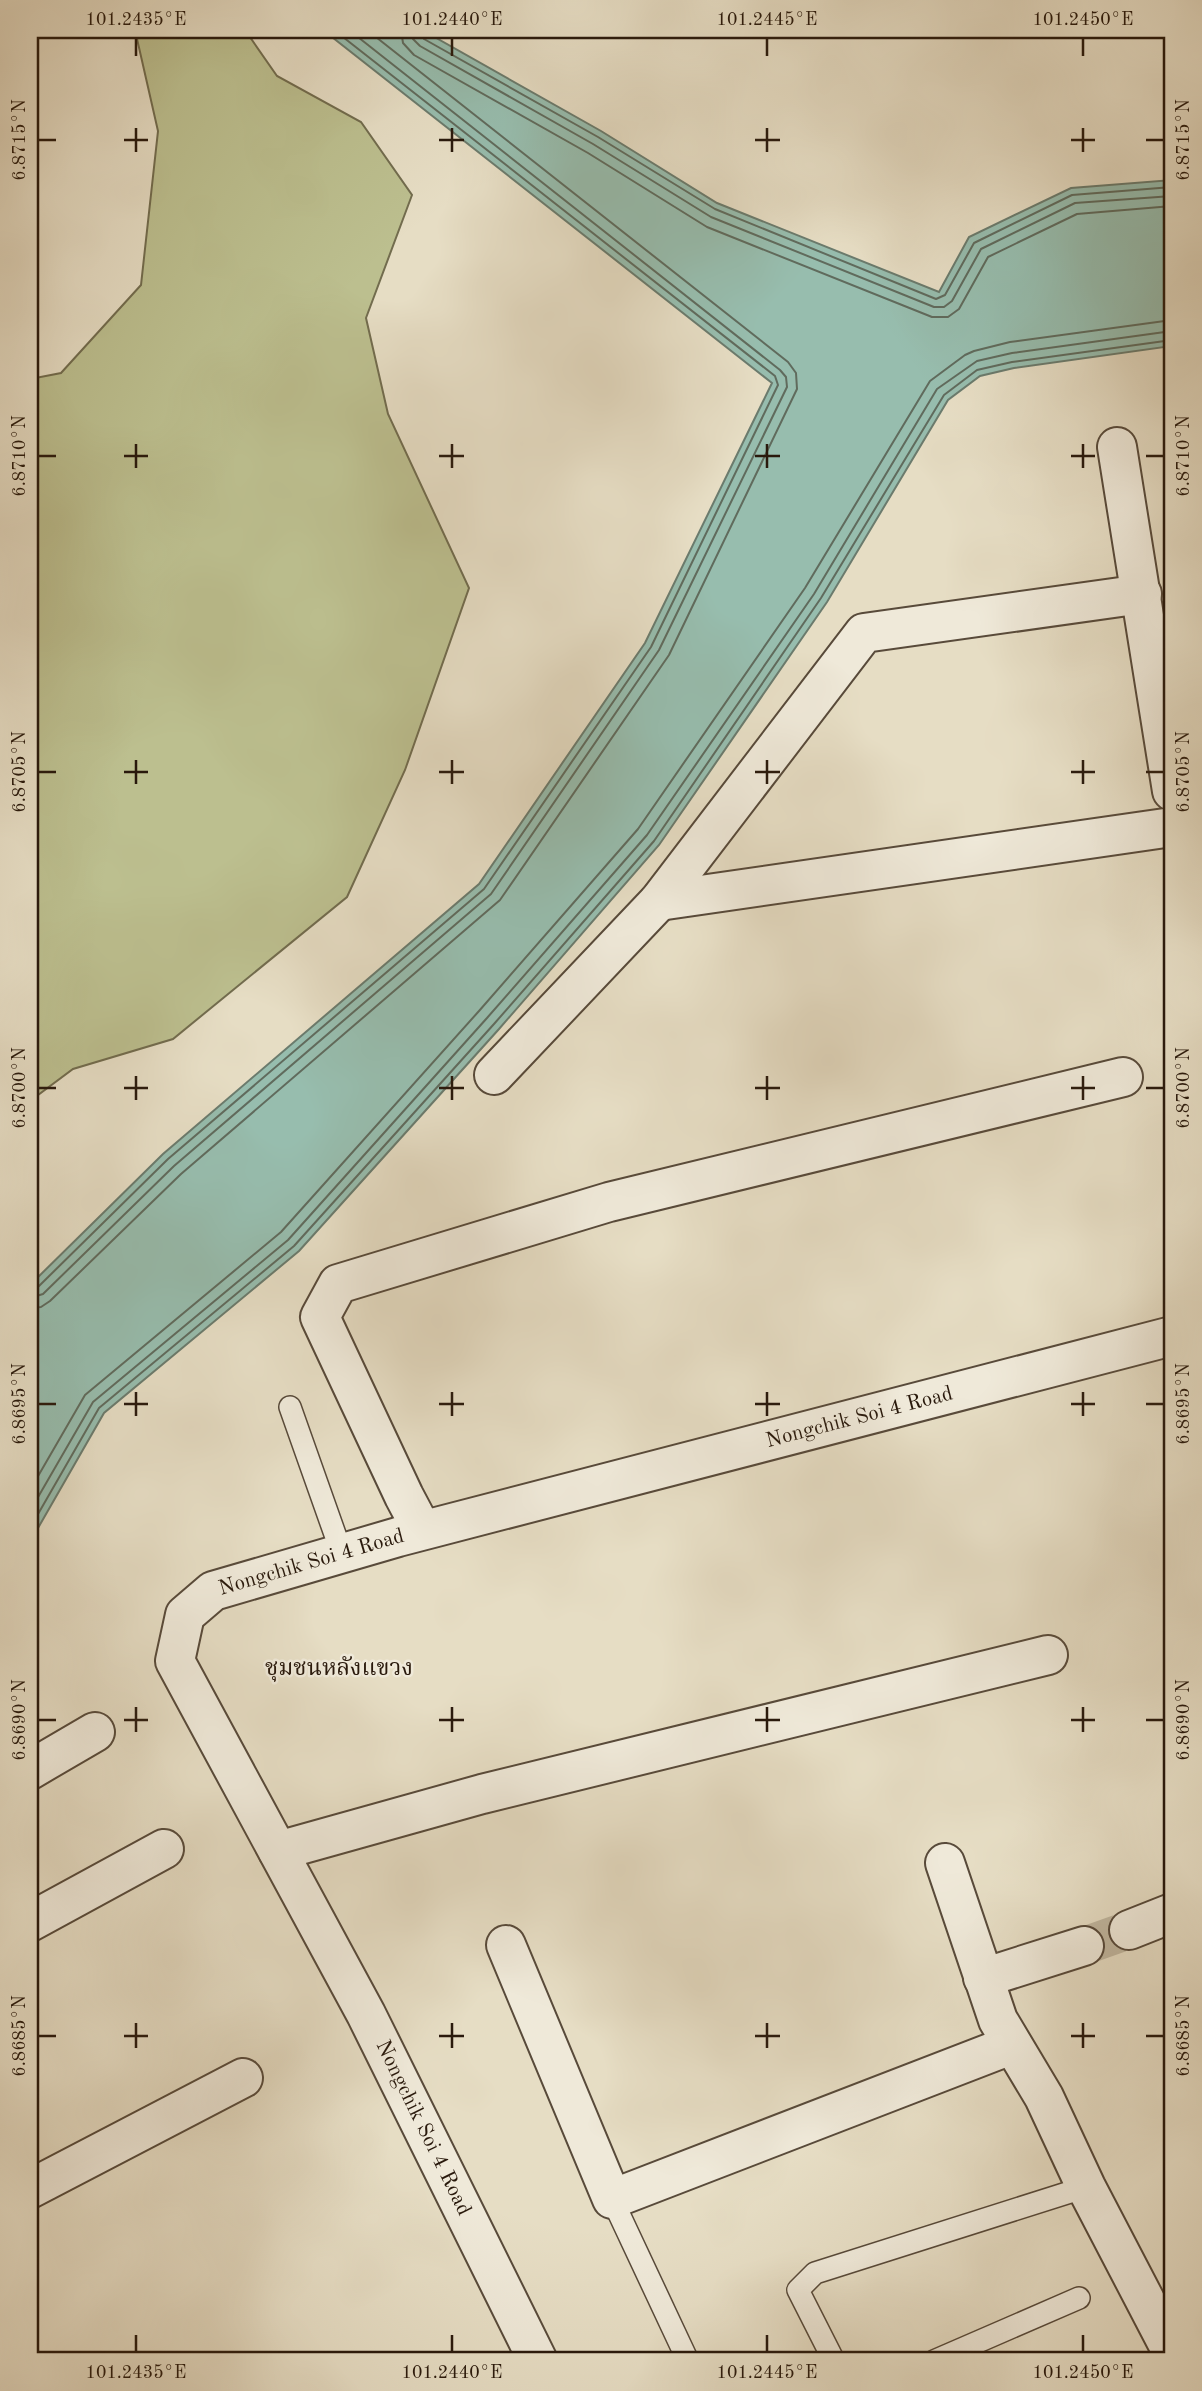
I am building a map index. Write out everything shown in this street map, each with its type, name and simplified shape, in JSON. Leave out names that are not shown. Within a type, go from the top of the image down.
[{"type":"street","points":[[1117,447],[1172,791]]},
{"type":"street","points":[[494,1075],[659,901],[864,633],[1142,594]]},
{"type":"street","points":[[659,901],[1172,827]]},
{"type":"street","points":[[422,1530],[320,1317],[338,1284],[609,1202],[1123,1077]]},
{"type":"street","name":"Nongchik Soi 4 Road","points":[[538,2361],[366,2014],[175,1661],[185,1615],[214,1591],[422,1530],[1172,1336]]},
{"type":"street","points":[[278,1850],[482,1794],[1048,1655]]},
{"type":"street","points":[[30,1770],[95,1732]]},
{"type":"street","points":[[30,1923],[164,1849]]},
{"type":"street","points":[[945,1863],[998,2020],[1044,2097],[1086,2187],[1172,2352]]},
{"type":"street","points":[[1129,1930],[1172,1913]]},
{"type":"street","points":[[506,1945],[612,2199],[1011,2045]]},
{"type":"street","points":[[983,1978],[1084,1946]]},
{"type":"street","points":[[30,2189],[243,2078]]},
{"type":"lane","points":[[290,1407],[342,1553]]},
{"type":"lane","points":[[834,2361],[798,2290],[815,2273],[1086,2187]]},
{"type":"lane","points":[[612,2199],[688,2361]]},
{"type":"lane","points":[[934,2361],[1079,2298]]},
{"type":"shaded area","points":[[135,30],[245,30],[277,76],[361,122],[412,195],[366,318],[388,414],[469,588],[405,770],[347,897],[173,1039],[73,1069],[30,1101],[30,379],[61,373],[141,285],[158,131]]},
{"type":"water","points":[[323,30],[422,30],[601,131],[717,203],[939,292],[969,237],[1071,188],[1172,180],[1172,346],[1014,368],[980,376],[948,400],[827,602],[659,845],[499,1029],[299,1251],[104,1413],[30,1542],[30,1285],[163,1154],[479,884],[645,643],[772,383]]},
{"type":"tunnel","points":[[1084,1946],[1129,1930]]},
{"type":"district","name":"ชุมชนหลังแขวง","points":[[339,1668]]}]
